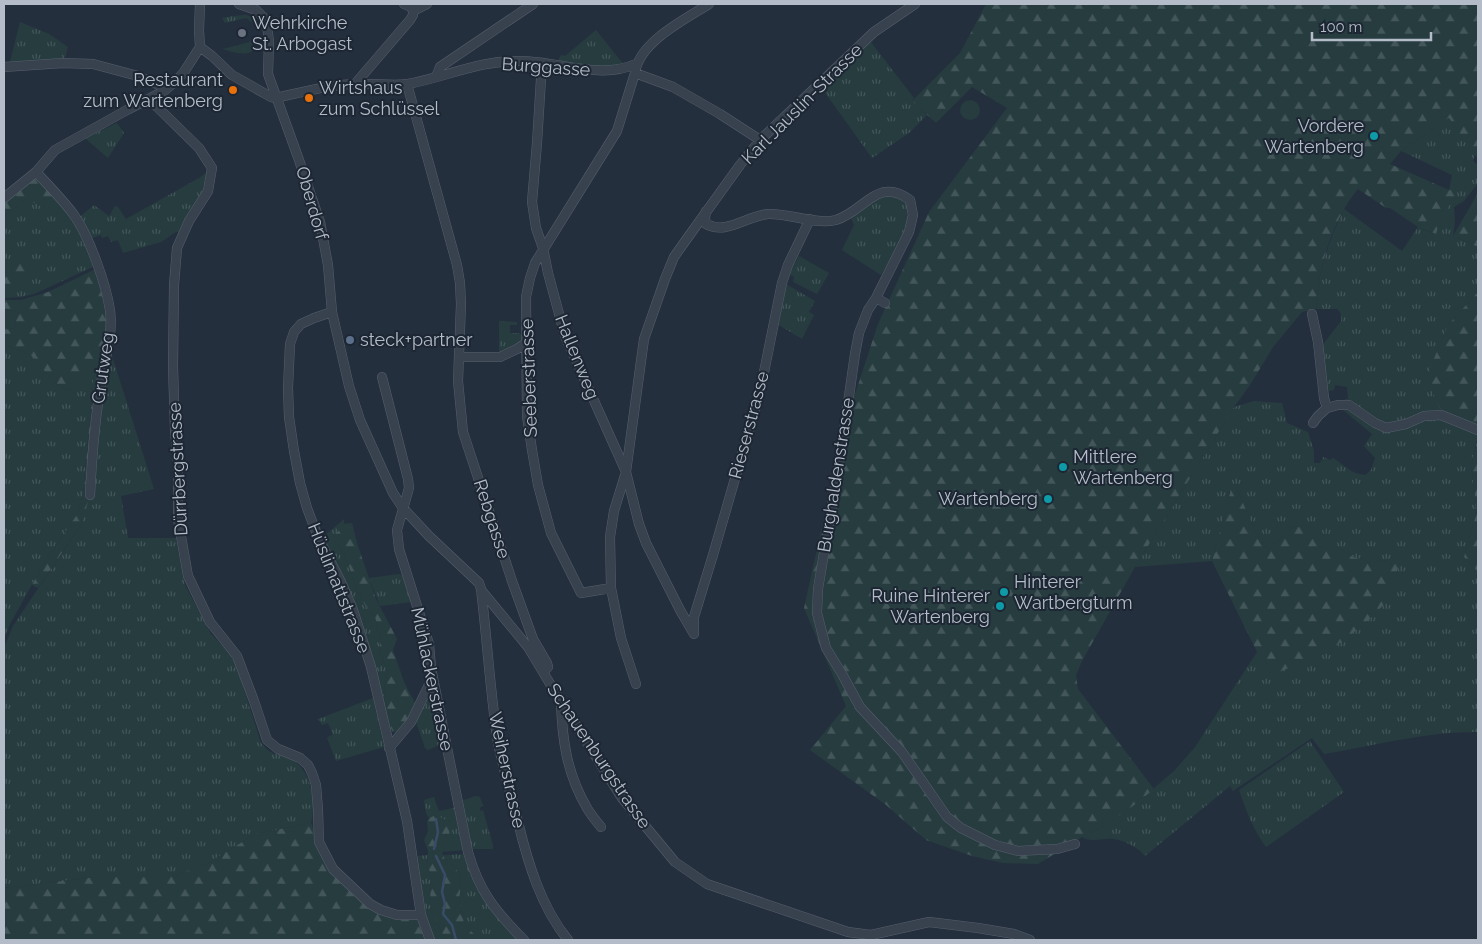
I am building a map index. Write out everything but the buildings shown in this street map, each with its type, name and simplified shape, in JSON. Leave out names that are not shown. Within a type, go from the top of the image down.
[{"type":"street","points":[[4,198],[8,190],[36,172],[56,150],[164,91],[176,81],[200,47],[200,4]]},
{"type":"street","points":[[239,4],[256,10],[263,17],[267,25],[269,42],[268,74],[261,83],[252,86]]},
{"type":"street","points":[[355,84],[410,20],[413,11],[411,7],[404,4]]},
{"type":"street","points":[[413,11],[426,4]]},
{"type":"street","points":[[436,77],[440,67],[533,4]]},
{"type":"street","name":"Seeberstrasse","points":[[611,588],[581,593],[551,533],[538,485],[527,416],[526,297],[535,263],[543,248],[616,131],[635,68],[643,53],[653,41],[709,4]]},
{"type":"street","name":"Karl Jauslin-Strasse","points":[[626,472],[644,339],[650,318],[674,257],[760,140],[874,32],[915,4]]},
{"type":"street","points":[[200,47],[232,75],[276,98]]},
{"type":"street","name":"Burggasse","points":[[276,98],[355,84],[407,84],[483,64],[520,61],[542,62],[599,71],[635,68]]},
{"type":"street","name":"Hallenweg","points":[[542,62],[532,202],[536,228],[543,248],[565,336],[626,472],[639,524],[646,543],[694,634]]},
{"type":"street","points":[[4,66],[63,63],[93,64],[144,78],[159,85],[164,91]]},
{"type":"street","points":[[635,68],[720,114],[760,140]]},
{"type":"street","name":"Oberdorf","points":[[268,74],[320,222],[328,265],[332,312],[355,404],[393,493],[403,508]]},
{"type":"street","name":"Rebgasse","points":[[407,84],[460,283],[458,381],[463,432],[533,639],[547,663],[548,667],[543,672]]},
{"type":"street","name":"Dürrbergstrasse","points":[[148,99],[199,148],[212,168],[208,191],[189,221],[177,248],[174,285],[173,366],[178,463],[178,519],[188,576],[210,622],[237,656],[267,740],[278,748],[300,758],[312,773],[316,784],[318,842],[333,869],[370,904],[381,910],[397,914],[421,915]]},
{"type":"street","name":"Grutweg","points":[[36,172],[74,215],[88,240],[105,287],[110,311],[109,346],[102,377],[93,441],[90,495]]},
{"type":"street","name":"Burghaldenstrasse","points":[[706,211],[706,224],[714,228],[724,228],[757,215],[770,214],[834,220],[846,216],[880,192],[890,191],[901,194],[910,200],[913,215],[912,222],[876,298],[868,310],[859,333],[818,589],[817,613],[826,648],[860,706],[902,752],[947,817],[961,828],[996,846],[1018,851],[1057,849],[1075,844]]},
{"type":"street","name":"Rieserstrasse","points":[[694,634],[694,616],[760,392],[782,284],[788,265],[810,219]]},
{"type":"street","points":[[876,298],[886,303]]},
{"type":"street","name":"Hüslimattstrasse","points":[[332,312],[301,324],[294,332],[290,344],[288,398],[294,452],[307,508],[318,538],[345,593],[371,667],[407,821],[421,915],[430,940]]},
{"type":"street","points":[[1312,314],[1318,342],[1324,398],[1327,408]]},
{"type":"street","points":[[459,357],[500,357],[526,343]]},
{"type":"street","name":"Mühlackerstrasse","points":[[382,377],[409,488],[398,530],[399,549],[429,644],[431,668],[468,852],[480,887],[492,905],[524,940]]},
{"type":"street","points":[[1313,423],[1327,408],[1349,404],[1375,423],[1386,428],[1406,424],[1424,416],[1441,415],[1478,430]]},
{"type":"street","points":[[626,472],[614,512],[610,537],[611,588],[621,638],[636,684]]},
{"type":"street","name":"Schauenburgstrasse","points":[[403,508],[429,536],[479,583],[481,590],[528,647],[622,798],[675,862],[707,884],[847,936],[871,935],[929,922],[1014,934],[1030,940]]},
{"type":"street","name":"Weiherstrasse","points":[[481,590],[497,739],[524,849],[543,900],[561,933],[568,940]]},
{"type":"street","points":[[389,748],[411,722],[431,681],[431,668]]},
{"type":"street","points":[[560,701],[564,748],[570,769],[576,787],[600,827]]},
{"type":"green space","points":[[986,4],[1478,4],[1478,159],[1449,118],[1401,151],[1390,164],[1449,190],[1454,190],[1457,198],[1447,210],[1445,225],[1438,227],[1436,234],[1418,227],[1358,189],[1349,201],[1334,230],[1323,262],[1319,278],[1316,309],[1302,312],[1273,347],[1135,567],[1076,675],[1078,689],[1154,789],[1101,828],[1082,837],[1038,864],[1003,863],[972,856],[926,840],[886,805],[810,750],[846,706],[804,608],[843,431],[878,324],[929,212],[1007,108],[972,87],[936,123],[912,101],[960,53]]},
{"type":"green space","points":[[246,15],[253,17],[258,23],[255,25],[246,18],[225,23],[222,18],[233,16]]},
{"type":"green space","points":[[20,22],[49,34],[68,47],[63,63],[9,66]]},
{"type":"green space","points":[[596,30],[624,65],[614,68],[557,63],[561,55],[565,56]]},
{"type":"green space","points":[[256,38],[256,45],[251,52],[240,53],[223,49],[250,42],[251,39]]},
{"type":"green space","points":[[870,41],[914,98],[912,101],[927,115],[909,133],[872,158],[821,87]]},
{"type":"green space","points":[[970,100],[977,103],[980,110],[977,117],[970,120],[963,117],[960,110],[963,103]]},
{"type":"green space","points":[[1449,118],[1472,149],[1475,154],[1473,161],[1478,165],[1478,183],[1464,201],[1454,207],[1455,222],[1453,236],[1478,247],[1478,292],[1448,325],[1443,413],[1385,425],[1345,401],[1345,399],[1348,399],[1347,387],[1335,385],[1334,390],[1328,391],[1321,347],[1341,321],[1341,317],[1337,309],[1316,309],[1321,270],[1333,233],[1344,209],[1402,251],[1418,227],[1435,234],[1450,202],[1457,198],[1449,190],[1452,175],[1401,151]]},
{"type":"green space","points":[[117,123],[124,133],[108,158],[85,138]]},
{"type":"green space","points":[[36,172],[51,189],[47,206],[45,208],[30,201],[24,201],[4,216],[4,199]]},
{"type":"green space","points":[[207,172],[204,189],[179,232],[161,242],[123,253],[118,240],[111,242],[108,236],[102,238],[101,235],[89,237],[78,218],[94,205],[109,216],[115,206],[118,207],[126,219]]},
{"type":"green space","points":[[51,190],[74,215],[97,265],[34,294],[4,298],[4,216],[24,201],[30,201],[45,208]]},
{"type":"green space","points":[[1478,193],[1478,247],[1453,236]]},
{"type":"green space","points":[[884,195],[900,197],[907,203],[910,212],[904,235],[881,275],[842,250],[854,225],[850,216]]},
{"type":"green space","points":[[799,256],[829,273],[817,294],[793,282],[794,277],[789,274]]},
{"type":"green space","points":[[23,262],[29,270],[27,277],[9,288],[4,286],[4,268],[7,264],[13,267]]},
{"type":"green space","points":[[98,268],[110,311],[90,495],[82,523],[38,588],[32,585],[78,513],[83,494],[95,365],[69,391],[57,384],[35,358],[4,345],[4,330],[14,328],[18,312],[4,309],[4,300],[21,300],[48,292]]},
{"type":"green space","points":[[786,284],[815,301],[809,312],[814,315],[802,339],[779,325]]},
{"type":"green space","points":[[1478,292],[1478,435],[1447,423],[1426,378],[1448,325]]},
{"type":"green space","points":[[4,309],[18,312],[14,328],[4,330]]},
{"type":"green space","points":[[499,321],[517,322],[517,325],[510,325],[510,333],[523,335],[521,343],[499,355]]},
{"type":"green space","points":[[4,345],[36,358],[46,373],[57,384],[69,391],[82,380],[95,364],[83,494],[78,513],[40,570],[9,626],[4,639]]},
{"type":"green space","points":[[109,346],[154,489],[121,496],[128,538],[176,538],[185,585],[211,634],[234,658],[261,743],[272,753],[295,761],[309,781],[313,798],[311,823],[255,834],[205,865],[169,877],[96,877],[4,888],[4,648],[13,626],[82,523]]},
{"type":"green space","points":[[1254,401],[1282,403],[1287,423],[1308,432],[1314,451],[1314,463],[1320,463],[1323,457],[1330,460],[1333,458],[1351,471],[1365,475],[1371,470],[1375,458],[1364,446],[1372,434],[1342,409],[1352,411],[1375,428],[1386,431],[1432,418],[1446,419],[1448,423],[1478,435],[1471,466],[1477,511],[1464,557],[1478,572],[1478,732],[1420,736],[1324,754],[1312,738],[1233,791],[1230,786],[1145,856],[1135,847],[1118,840],[1086,839],[1082,837],[1101,828],[1133,806],[1174,771],[1195,747],[1257,652],[1276,673],[1284,669],[1393,582],[1397,572],[1387,560],[1376,563],[1353,557],[1335,546],[1306,523],[1301,527],[1293,526],[1282,538],[1275,542],[1260,542],[1236,487],[1229,492],[1212,561],[1135,567],[1234,407]]},
{"type":"green space","points":[[1478,438],[1478,572],[1464,557],[1477,511],[1471,466]]},
{"type":"green space","points":[[1232,485],[1236,487],[1260,542],[1275,542],[1293,526],[1301,527],[1306,522],[1335,546],[1353,557],[1376,563],[1387,560],[1397,564],[1397,572],[1389,599],[1366,623],[1337,645],[1302,663],[1276,673],[1257,652],[1212,561]]},
{"type":"green space","points":[[344,519],[338,544],[348,563],[356,588],[366,607],[375,617],[379,632],[380,652],[388,673],[384,686],[386,706],[390,727],[396,732],[391,731],[389,728],[370,650],[323,537]]},
{"type":"green space","points":[[352,523],[376,599],[397,639],[393,650],[404,682],[415,703],[414,710],[401,731],[396,732],[390,728],[384,693],[388,673],[380,652],[379,632],[375,617],[366,607],[356,588],[348,563],[334,536],[342,524]]},
{"type":"green space","points":[[399,574],[404,576],[412,602],[380,606],[369,578]]},
{"type":"green space","points":[[432,692],[444,743],[428,750],[425,748],[416,718],[428,695]]},
{"type":"green space","points":[[373,698],[384,747],[336,761],[327,738],[333,734],[328,723],[322,725],[318,719]]},
{"type":"green space","points":[[1310,741],[1344,792],[1266,847],[1254,827],[1239,790]]},
{"type":"green space","points":[[476,796],[480,797],[483,805],[480,811],[483,810],[493,849],[471,849],[461,801]]},
{"type":"green space","points":[[434,797],[439,811],[457,807],[465,850],[442,852],[436,815],[429,818],[426,813],[424,800]]},
{"type":"green space","points":[[436,815],[450,822],[449,844],[442,851],[444,858],[456,868],[461,882],[459,902],[465,926],[481,940],[447,940],[439,928],[430,904],[431,874],[427,866],[428,851],[424,840],[428,831],[427,822],[429,818]]},
{"type":"green space","points":[[311,823],[333,869],[381,910],[421,915],[430,940],[4,940],[4,888],[96,877],[169,877],[205,865],[255,834]]},
{"type":"green space","points":[[465,854],[476,884],[521,940],[481,940],[465,926],[459,902],[461,882],[456,868],[443,855]]},
{"type":"green space","points":[[428,855],[427,866],[431,874],[430,904],[439,928],[447,940],[432,940],[425,921],[417,856]]},
{"type":"waterway","points":[[434,849],[438,832],[436,819]]},
{"type":"waterway","points":[[436,856],[445,875],[442,892],[445,904],[443,914],[452,925],[456,940]]},
{"type":"place","name":"Wehrkirche St. Arbogast","points":[[242,33]]},
{"type":"place","name":"Restaurant zum Wartenberg","points":[[233,90]]},
{"type":"place","name":"Wirtshaus zum Schlüssel","points":[[309,98]]},
{"type":"place","name":"Vordere Wartenberg","points":[[1374,136]]},
{"type":"place","name":"steck+partner","points":[[350,340]]},
{"type":"place","name":"Mittlere Wartenberg","points":[[1063,467]]},
{"type":"place","name":"Wartenberg","points":[[1048,499]]},
{"type":"place","name":"Hinterer Wartbergturm","points":[[1004,592]]},
{"type":"place","name":"Ruine Hinterer Wartenberg","points":[[1000,606]]}]
